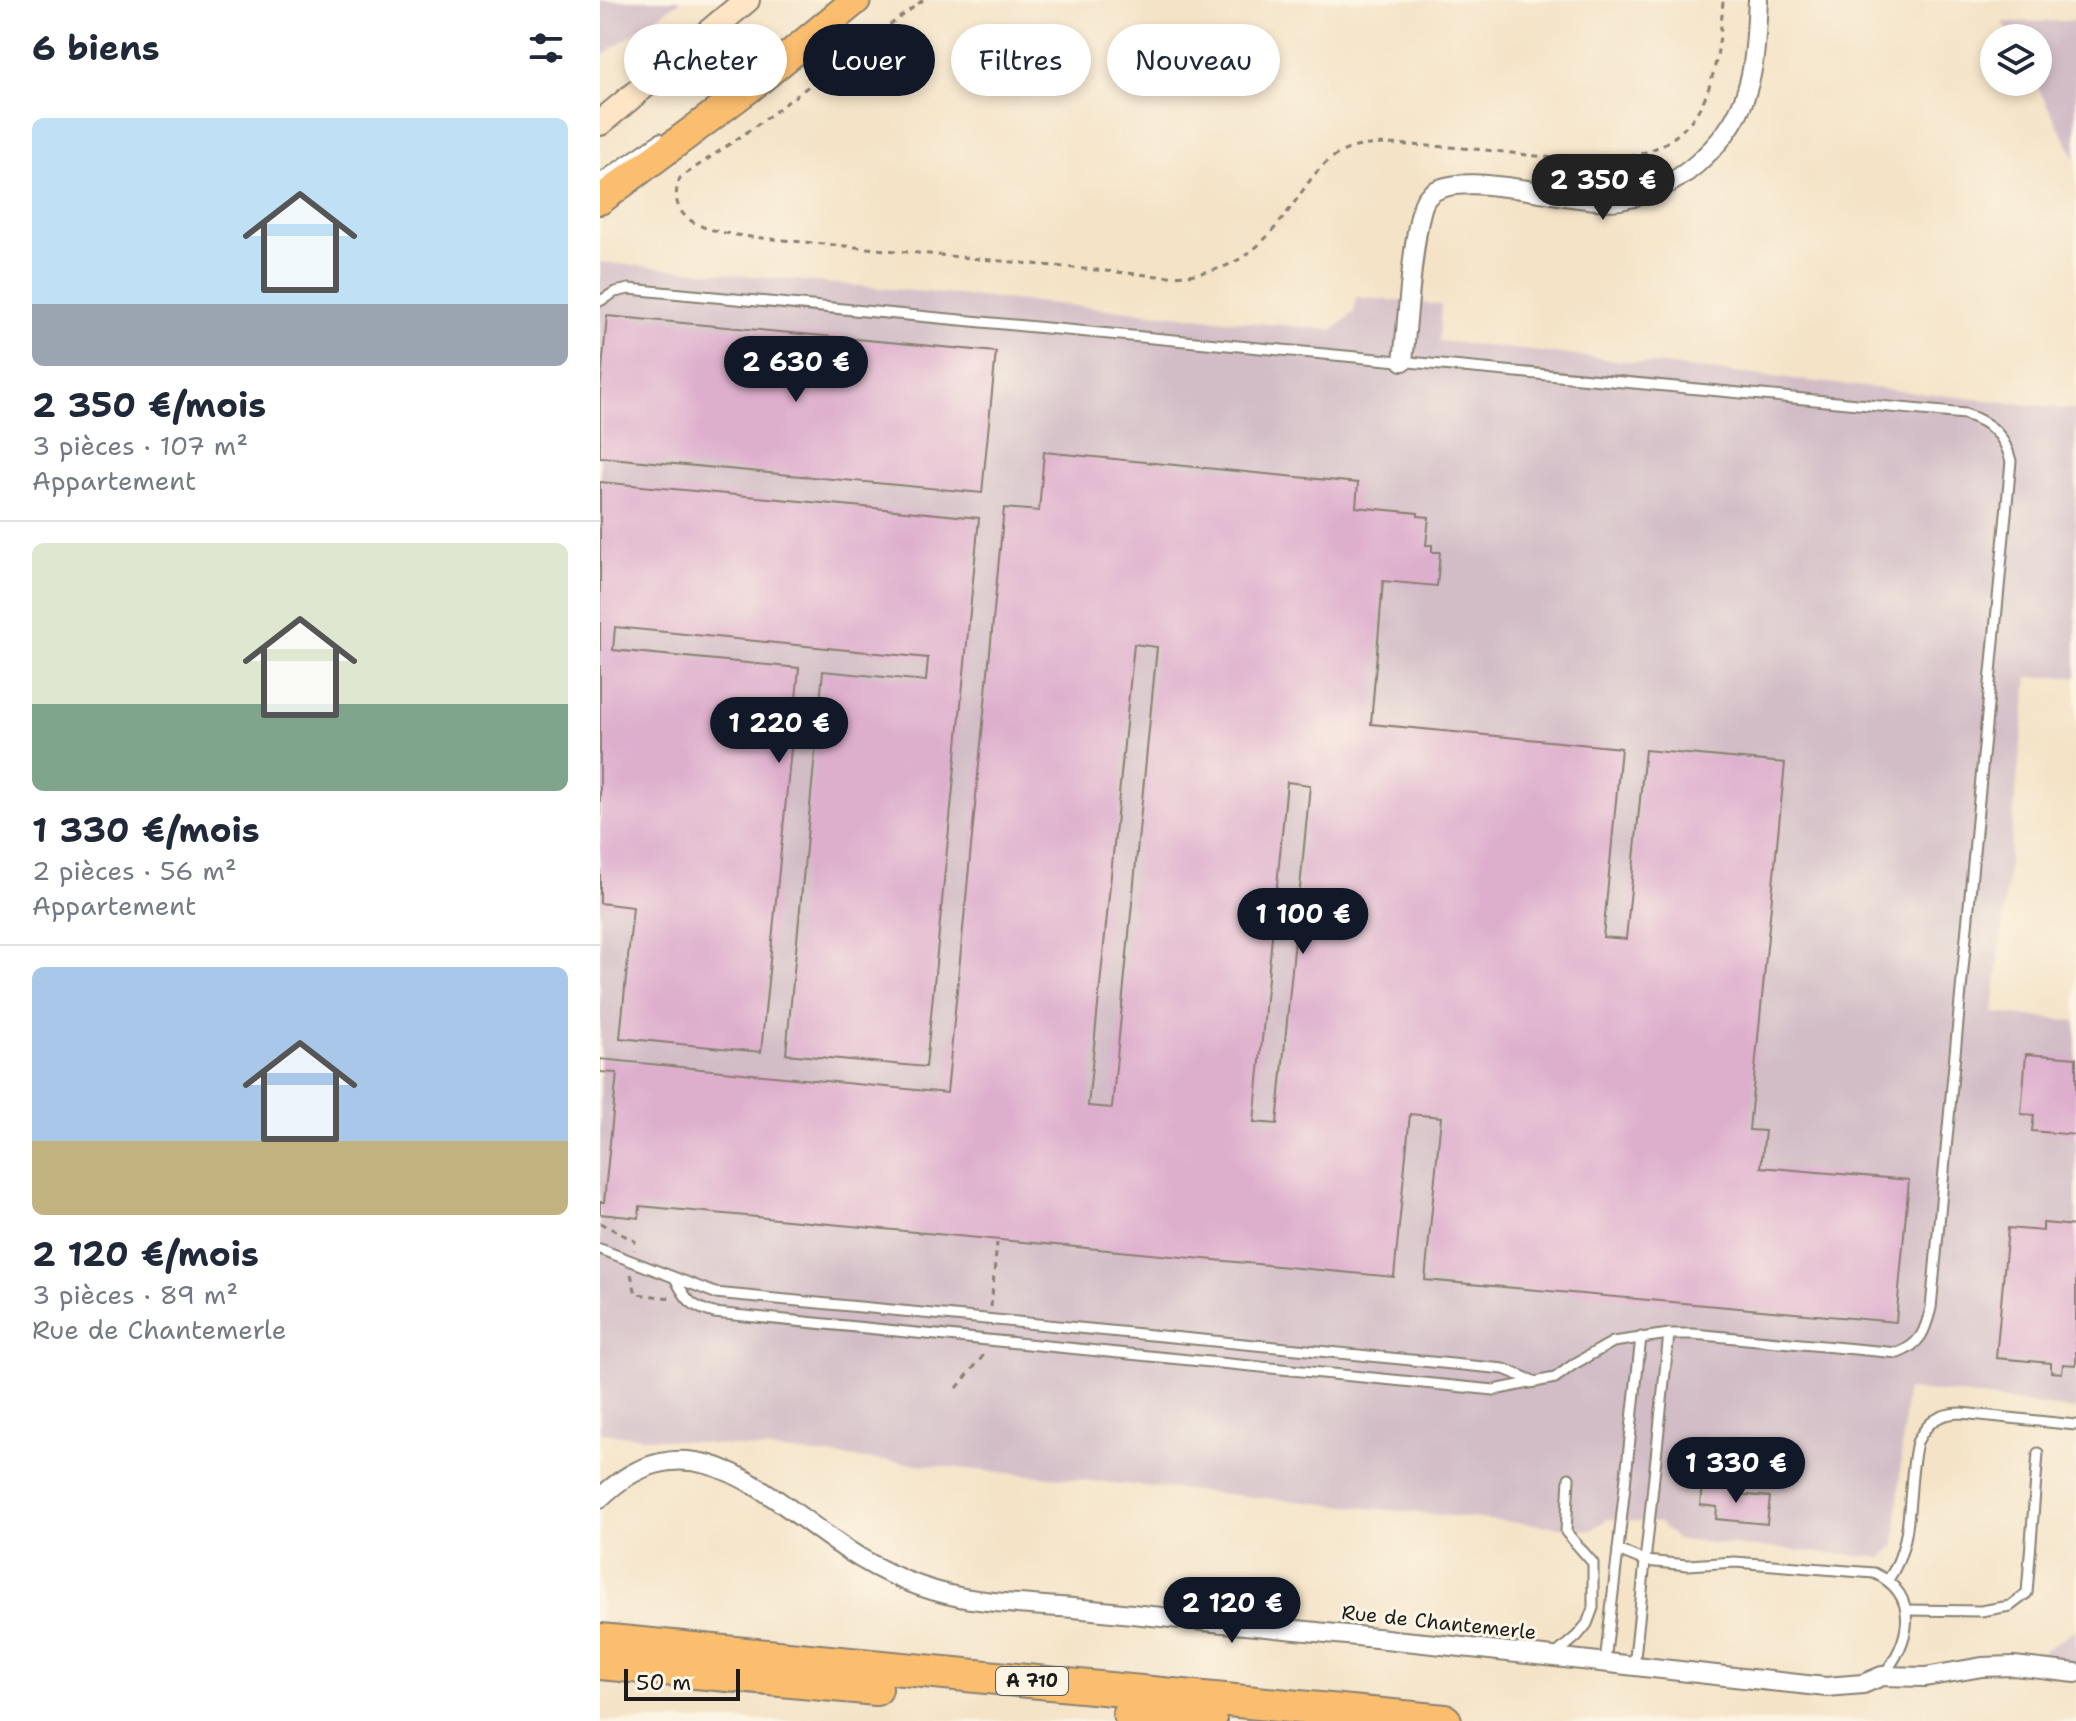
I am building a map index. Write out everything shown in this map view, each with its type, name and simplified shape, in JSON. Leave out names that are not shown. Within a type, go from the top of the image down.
[{"type":"highway","name":"A 710","points":[[605,1645],[785,1680],[1210,1721]]},
{"type":"highway","name":"A 710","points":[[605,1645],[1445,1721]]},
{"type":"highway","points":[[600,1677],[654,1682],[785,1680]]},
{"type":"main road","points":[[600,197],[670,132],[824,0]]},
{"type":"main road","points":[[600,197],[752,86],[856,0]]},
{"type":"street","points":[[600,123],[747,0]]},
{"type":"street","points":[[1403,361],[1417,235],[1427,197],[1452,184],[1471,183],[1581,199],[1620,200],[1660,188],[1680,177],[1695,166],[1724,135],[1747,92],[1752,71],[1758,0]]},
{"type":"street","name":"Rue de Chantemerle","points":[[600,1498],[635,1472],[670,1463],[704,1463],[750,1481],[847,1549],[891,1575],[965,1598],[1554,1656],[1826,1687],[1863,1684],[1882,1676],[1925,1677],[1982,1667],[2014,1666],[2076,1673]]},
{"type":"lane","points":[[600,179],[670,132]]},
{"type":"lane","points":[[600,301],[615,292],[629,289],[1965,414],[1997,430],[2007,443],[2011,461],[2011,488],[1931,1308],[1918,1343],[1898,1353],[1693,1334],[1641,1337],[1613,1342],[1555,1378],[1494,1390],[714,1313],[695,1308],[676,1280]]},
{"type":"lane","points":[[600,1249],[676,1280],[728,1295],[1504,1369],[1539,1383]]},
{"type":"lane","points":[[1634,1667],[1669,1334]]},
{"type":"lane","points":[[1605,1663],[1641,1337]]},
{"type":"lane","points":[[1888,1580],[1899,1564],[1905,1541],[1917,1442],[1934,1419],[1946,1413],[1961,1413],[2076,1425]]},
{"type":"lane","points":[[1906,1610],[1981,1611],[2010,1606],[2027,1593],[2038,1453]]},
{"type":"lane","points":[[1554,1656],[1587,1624],[1593,1608],[1593,1563],[1566,1532],[1569,1478]]},
{"type":"lane","points":[[1618,1550],[1645,1561],[1688,1565],[1735,1562],[1874,1573],[1888,1580],[1900,1594],[1906,1610],[1903,1645],[1882,1676]]},
{"type":"path","points":[[923,0],[753,128],[680,178],[676,188],[681,210],[697,226],[709,231],[751,237],[1142,275],[1203,273],[1222,268],[1254,250],[1282,221],[1316,171],[1331,158],[1357,147],[1382,144],[1466,148],[1602,160],[1625,158],[1665,143],[1682,129],[1706,95],[1717,55],[1723,0]]},
{"type":"shaded area","points":[[600,0],[681,0],[647,24],[624,24],[624,40],[600,57]]},
{"type":"shaded area","points":[[2076,21],[2076,159],[2042,96],[2052,96],[2052,24],[2003,22]]},
{"type":"shaded area","points":[[600,262],[1334,330],[1354,312],[1356,297],[1441,305],[1439,341],[2076,410],[2076,677],[2028,677],[1993,1013],[2076,1021],[2076,1410],[1954,1393],[1906,1390],[1895,1545],[1882,1558],[1677,1540],[1660,1523],[1607,1519],[1592,1530],[600,1433]]},
{"type":"shaded area","points":[[2076,1629],[2076,1664],[2033,1658]]},
{"type":"building","points":[[607,316],[996,352],[982,493],[600,457],[600,391]]},
{"type":"building","points":[[1044,452],[1358,483],[1356,507],[1418,513],[1418,516],[1429,517],[1426,545],[1432,545],[1432,552],[1440,552],[1437,586],[1383,581],[1371,724],[1621,748],[1603,937],[1626,939],[1645,750],[1785,763],[1749,1130],[1765,1131],[1761,1167],[1909,1180],[1896,1322],[1425,1280],[1441,1117],[1410,1114],[1394,1277],[640,1206],[639,1218],[600,1214],[600,1202],[604,1202],[617,1073],[600,1072],[600,1059],[947,1093],[1004,508],[1039,511]],"holes":[[[1134,644],[1157,647],[1112,1108],[1088,1106]],[[1287,782],[1310,785],[1277,1124],[1254,1122]]]},
{"type":"building","points":[[600,482],[979,518],[926,1067],[786,1054],[823,671],[926,681],[928,658],[615,627],[613,650],[799,668],[761,1052],[620,1038],[633,907],[600,903]]},
{"type":"building","points":[[2026,1054],[2076,1058],[2076,1135],[2032,1131],[2034,1115],[2021,1114]]},
{"type":"building","points":[[2043,1223],[2076,1226],[2076,1365],[2063,1364],[2062,1373],[2051,1372],[2051,1363],[1996,1358],[2008,1228],[2043,1231]]},
{"type":"building","points":[[1702,1486],[1737,1490],[1736,1494],[1770,1497],[1767,1524],[1716,1519],[1717,1507],[1700,1505]]}]
